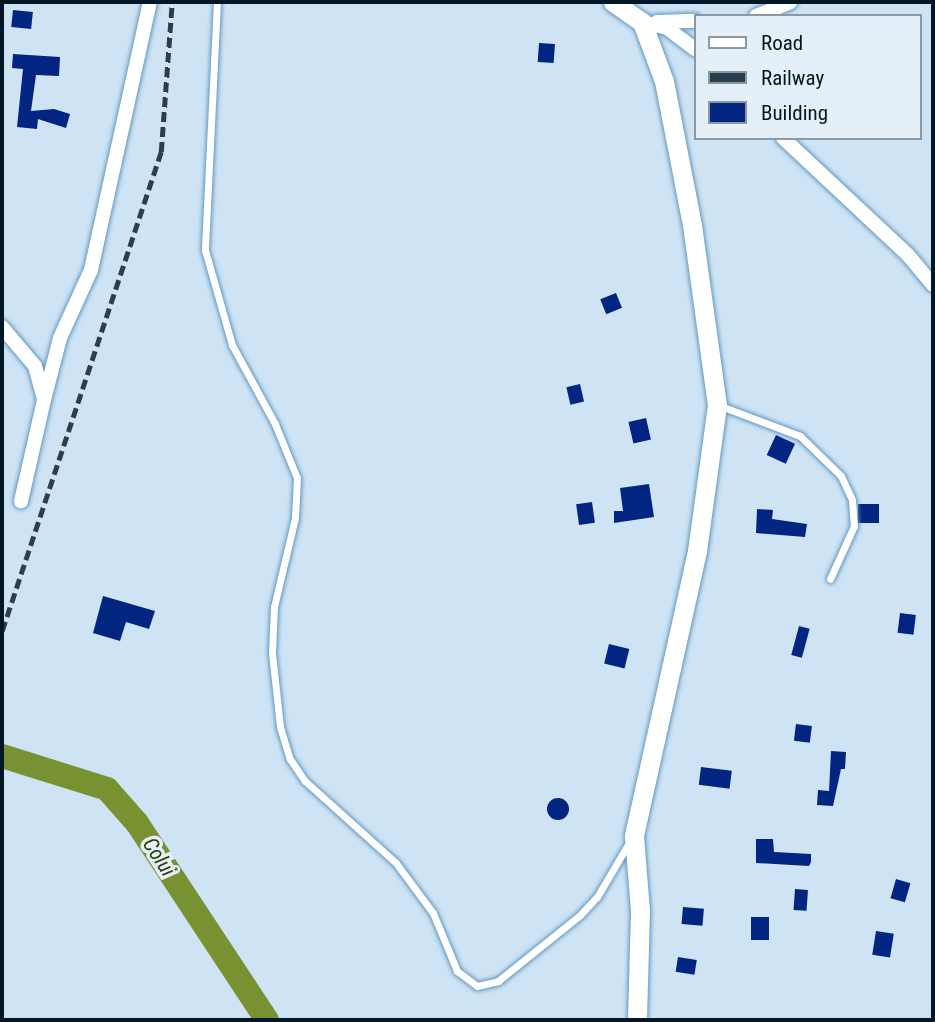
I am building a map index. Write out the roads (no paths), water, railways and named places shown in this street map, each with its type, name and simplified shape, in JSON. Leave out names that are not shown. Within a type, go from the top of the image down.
[{"type":"street","points":[[21,501],[60,338],[91,270],[150,2]]},
{"type":"street","points":[[613,2],[642,22],[667,28],[694,48]]},
{"type":"street","points":[[761,14],[790,2]]},
{"type":"street","points":[[642,22],[694,21]]},
{"type":"street","points":[[638,1020],[640,911],[634,836],[697,551],[718,405],[676,134],[662,72],[642,22]]},
{"type":"street","points":[[785,140],[908,255],[933,285]]},
{"type":"street","points":[[2,327],[35,366],[44,400]]},
{"type":"lane","points":[[217,2],[205,250],[232,345],[275,424],[297,478],[295,518],[274,607],[272,653],[280,727],[290,759],[305,781],[396,863],[433,913],[457,971],[477,986],[498,981],[580,915],[597,897],[634,836]]},
{"type":"lane","points":[[718,405],[800,436],[841,475],[852,500],[854,526],[830,579]]},
{"type":"waterway","name":"Colui","points":[[2,756],[107,789],[137,823],[267,1020]]},
{"type":"railway","points":[[2,631],[161,152],[172,2]]}]
